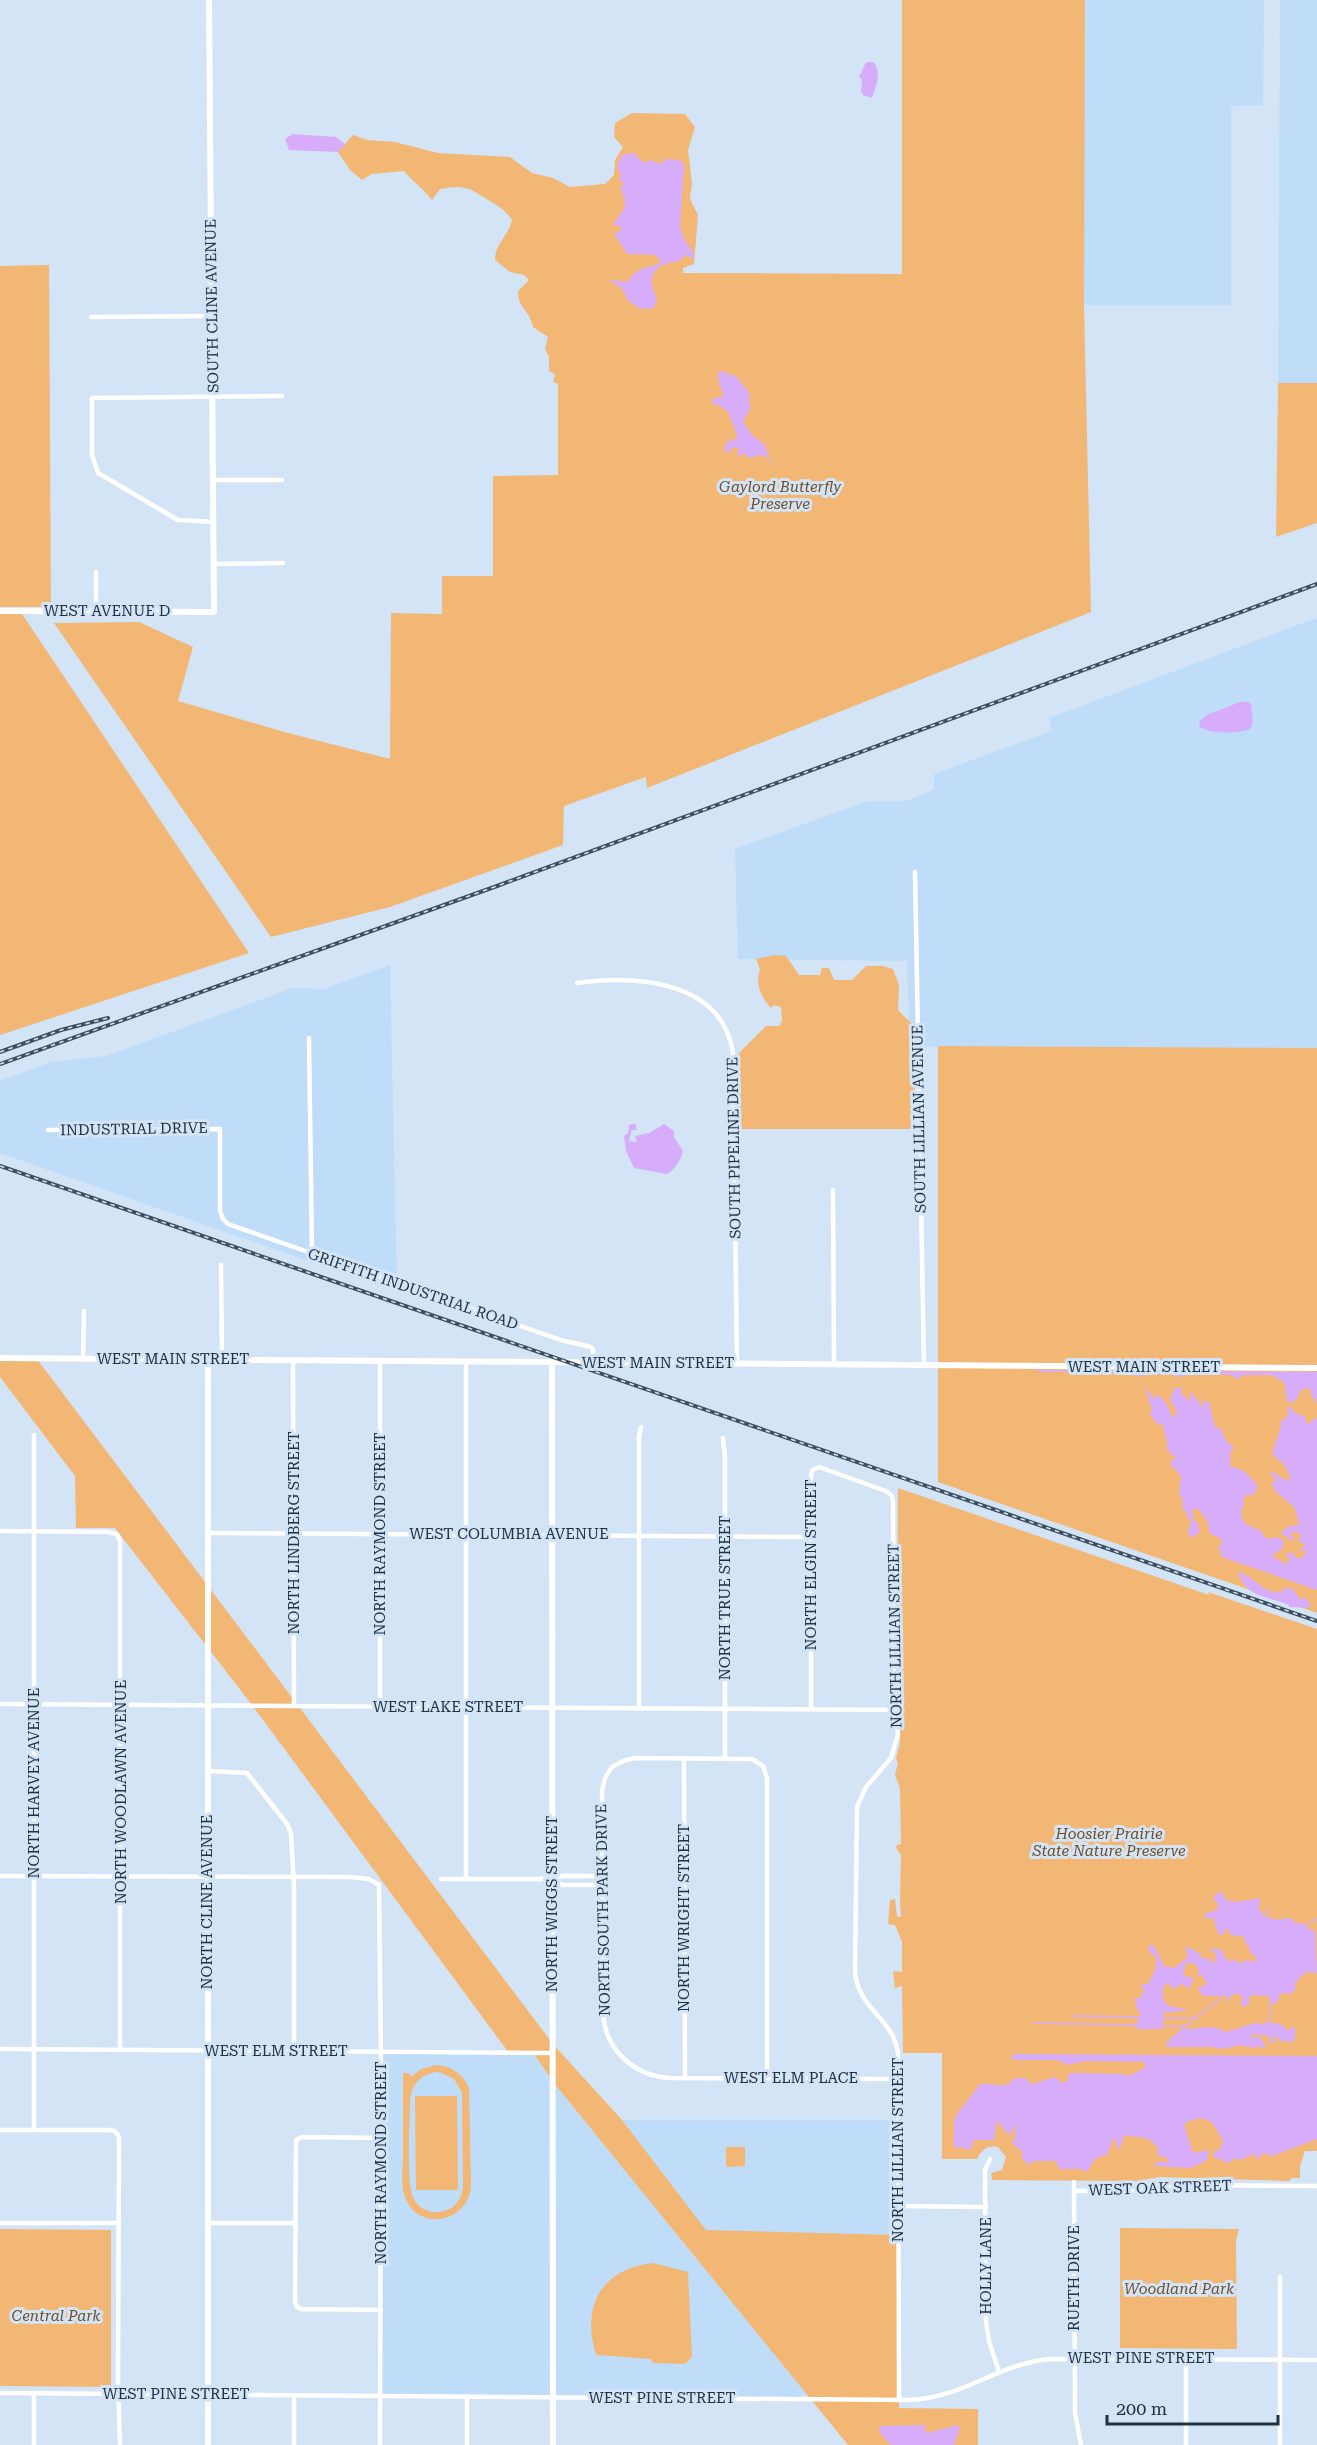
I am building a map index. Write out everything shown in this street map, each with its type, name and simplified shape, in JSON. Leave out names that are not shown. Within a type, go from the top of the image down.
[{"type":"street","name":"SOUTH CLINE AVENUE","points":[[209,0],[214,612]]},
{"type":"street","points":[[91,317],[212,316]]},
{"type":"street","points":[[214,522],[178,520],[98,473],[92,455],[92,398],[282,396]]},
{"type":"street","points":[[214,480],[282,480]]},
{"type":"street","points":[[214,564],[283,563]]},
{"type":"street","points":[[96,572],[96,611]]},
{"type":"street","name":"WEST AVENUE D","points":[[0,611],[214,612]]},
{"type":"street","name":"SOUTH LILLIAN AVENUE","points":[[915,872],[924,1366]]},
{"type":"street","name":"SOUTH PIPELINE DRIVE","points":[[577,983],[624,980],[672,987],[709,1005],[728,1032],[733,1053],[736,1363]]},
{"type":"street","points":[[309,1038],[312,1254]]},
{"type":"street","name":"INDUSTRIAL DRIVE","points":[[48,1130],[220,1129],[220,1211],[223,1219]]},
{"type":"street","points":[[833,1190],[834,1365]]},
{"type":"street","name":"GRIFFITH INDUSTRIAL ROAD","points":[[223,1219],[229,1225],[312,1254],[561,1340],[591,1347],[594,1363]]},
{"type":"street","points":[[221,1265],[222,1359]]},
{"type":"street","points":[[83,1359],[84,1311]]},
{"type":"street","name":"WEST MAIN STREET","points":[[0,1358],[1317,1368]]},
{"type":"street","name":"NORTH CLINE AVENUE","points":[[208,1359],[208,2445]]},
{"type":"street","name":"NORTH LINDBERG STREET","points":[[293,1360],[294,1705]]},
{"type":"street","name":"NORTH RAYMOND STREET","points":[[380,1361],[380,1707]]},
{"type":"street","points":[[466,1362],[466,1879]]},
{"type":"street","name":"NORTH WIGGS STREET","points":[[552,1362],[553,2445]]},
{"type":"street","points":[[639,1708],[639,1437],[641,1427]]},
{"type":"street","name":"NORTH HARVEY AVENUE","points":[[33,1435],[34,2130]]},
{"type":"street","name":"NORTH TRUE STREET","points":[[723,1438],[725,1758]]},
{"type":"street","name":"NORTH ELGIN STREET","points":[[811,1709],[811,1476],[815,1468],[821,1468],[891,1494]]},
{"type":"street","name":"NORTH LILLIAN STREET","points":[[891,1494],[893,1502],[894,1691],[898,1734],[894,1752],[886,1766],[866,1787],[857,1807],[855,1972],[863,1999],[888,2026],[895,2040],[898,2079],[899,2400]]},
{"type":"street","points":[[0,1531],[33,1532]]},
{"type":"street","name":"NORTH WOODLAWN AVENUE","points":[[33,1532],[108,1532],[118,1535],[120,1544],[120,2050]]},
{"type":"street","name":"WEST COLUMBIA AVENUE","points":[[208,1533],[811,1537]]},
{"type":"street","name":"WEST LAKE STREET","points":[[0,1704],[897,1710]]},
{"type":"street","name":"NORTH SOUTH PARK DRIVE","points":[[685,2078],[659,2077],[640,2072],[624,2059],[609,2038],[603,2015],[602,1791],[610,1770],[619,1762],[631,1758],[725,1758],[752,1760],[763,1766],[767,1778],[767,2078]]},
{"type":"street","name":"NORTH WRIGHT STREET","points":[[684,1758],[685,2078]]},
{"type":"street","points":[[207,1771],[242,1772],[252,1778],[291,1830],[294,2051]]},
{"type":"street","points":[[0,1876],[292,1877]]},
{"type":"street","points":[[441,1879],[552,1879],[562,1876],[602,1876]]},
{"type":"street","name":"NORTH RAYMOND STREET","points":[[292,1877],[361,1878],[376,1883],[380,1887],[380,2445]]},
{"type":"street","points":[[552,1879],[562,1885],[602,1885]]},
{"type":"street","name":"WEST ELM STREET","points":[[0,2049],[553,2053]]},
{"type":"street","name":"WEST ELM PLACE","points":[[685,2078],[898,2079]]},
{"type":"street","points":[[0,2130],[115,2131],[120,2141],[118,2223],[120,2445]]},
{"type":"street","points":[[381,2138],[302,2137],[296,2140],[295,2223],[297,2307],[381,2310]]},
{"type":"street","name":"HOLLY LANE","points":[[990,2159],[985,2170],[986,2322],[989,2342],[999,2372]]},
{"type":"street","name":"RUETH DRIVE","points":[[1074,2182],[1075,2419],[1081,2445]]},
{"type":"street","name":"WEST OAK STREET","points":[[1074,2191],[1133,2190],[1170,2185],[1317,2186]]},
{"type":"street","points":[[898,2206],[986,2207]]},
{"type":"street","points":[[0,2223],[118,2223]]},
{"type":"street","points":[[208,2223],[295,2223]]},
{"type":"street","points":[[1280,2277],[1280,2445]]},
{"type":"street","name":"WEST PINE STREET","points":[[0,2393],[899,2400],[924,2399],[952,2394],[999,2372],[1035,2361],[1074,2358],[1317,2360]]},
{"type":"street","points":[[1186,2358],[1186,2445]]},
{"type":"street","points":[[34,2393],[34,2445]]},
{"type":"street","points":[[294,2395],[294,2445]]},
{"type":"street","points":[[467,2396],[467,2445]]},
{"type":"shaded area","points":[[1084,0],[1264,0],[1263,105],[1231,106],[1231,305],[1084,305]]},
{"type":"shaded area","points":[[1280,0],[1317,0],[1317,383],[1278,383]]},
{"type":"shaded area","points":[[866,62],[873,62],[877,71],[872,98],[863,95],[861,91],[862,79],[859,77]]},
{"type":"shaded area","points":[[293,134],[336,137],[345,144],[338,152],[289,150],[285,139]]},
{"type":"shaded area","points":[[634,153],[644,163],[650,160],[662,164],[665,159],[680,160],[684,166],[680,225],[683,237],[694,254],[693,259],[686,255],[677,262],[667,263],[655,271],[652,286],[657,301],[653,308],[649,309],[638,307],[626,299],[623,290],[609,280],[628,282],[636,272],[661,262],[656,255],[627,254],[614,234],[621,230],[620,226],[615,226],[614,223],[625,203],[620,188],[624,184],[619,179],[621,174],[617,169],[620,158],[624,154]]},
{"type":"shaded area","points":[[724,371],[729,375],[735,375],[749,392],[750,409],[743,422],[752,435],[765,445],[772,468],[768,458],[762,455],[750,458],[742,453],[739,458],[737,451],[740,449],[733,447],[730,452],[726,453],[724,448],[729,439],[734,442],[737,435],[728,412],[719,405],[712,404],[713,398],[724,397],[719,384],[718,372]]},
{"type":"shaded area","points":[[1317,618],[1317,1048],[910,1047],[907,961],[738,959],[735,849],[868,801],[905,801],[934,790],[934,774],[1052,731],[1049,718]]},
{"type":"shaded area","points":[[1240,702],[1251,704],[1253,722],[1250,729],[1225,732],[1200,727],[1199,722],[1207,715]]},
{"type":"shaded area","points":[[390,965],[397,1292],[0,1153],[0,1081],[51,1062],[106,1056],[293,988],[324,989]]},
{"type":"shaded area","points":[[635,1123],[637,1130],[632,1130],[629,1141],[637,1142],[635,1136],[649,1133],[664,1124],[674,1131],[674,1137],[683,1151],[670,1172],[667,1174],[634,1168],[626,1151],[624,1136],[628,1133],[629,1125]]},
{"type":"shaded area","points":[[1034,1370],[1317,1372],[1317,1403],[1310,1394],[1312,1393],[1309,1388],[1298,1391],[1300,1395],[1292,1403],[1287,1401],[1284,1382],[1271,1375],[1244,1375],[1237,1379],[1231,1375],[1194,1374],[1178,1377],[1169,1373],[1139,1376],[1110,1372]]},
{"type":"shaded area","points":[[1144,1386],[1154,1399],[1157,1394],[1166,1403],[1173,1418],[1177,1412],[1170,1400],[1174,1389],[1182,1387],[1181,1394],[1190,1401],[1191,1391],[1203,1408],[1203,1399],[1209,1403],[1215,1427],[1222,1430],[1225,1439],[1233,1447],[1230,1453],[1230,1466],[1244,1471],[1257,1484],[1253,1495],[1245,1495],[1241,1515],[1244,1523],[1263,1532],[1263,1536],[1269,1539],[1278,1537],[1284,1541],[1281,1551],[1272,1556],[1285,1564],[1289,1561],[1289,1557],[1284,1556],[1292,1552],[1296,1558],[1301,1558],[1308,1551],[1300,1551],[1305,1545],[1298,1540],[1302,1536],[1297,1532],[1292,1532],[1291,1535],[1295,1539],[1287,1540],[1289,1537],[1281,1533],[1287,1527],[1302,1524],[1298,1522],[1295,1508],[1274,1490],[1272,1483],[1276,1479],[1270,1474],[1273,1472],[1287,1481],[1290,1477],[1284,1464],[1273,1455],[1274,1450],[1281,1421],[1287,1417],[1288,1406],[1298,1415],[1304,1415],[1307,1425],[1317,1417],[1317,1590],[1222,1557],[1219,1549],[1222,1541],[1210,1534],[1207,1520],[1198,1509],[1192,1509],[1194,1521],[1197,1522],[1200,1532],[1190,1538],[1188,1532],[1191,1522],[1179,1494],[1181,1476],[1170,1464],[1175,1457],[1167,1450],[1162,1424],[1156,1423],[1150,1414],[1152,1409]]},
{"type":"shaded area","points":[[1238,1572],[1250,1577],[1269,1591],[1282,1592],[1282,1589],[1292,1588],[1300,1599],[1306,1598],[1310,1608],[1289,1607],[1289,1605],[1252,1592],[1242,1581]]},
{"type":"shaded area","points":[[1221,1891],[1226,1900],[1237,1902],[1260,1898],[1259,1910],[1269,1918],[1290,1918],[1296,1923],[1304,1923],[1310,1930],[1315,1930],[1317,1973],[1306,1972],[1295,1983],[1296,1989],[1290,1994],[1279,1995],[1279,2000],[1270,2006],[1269,1996],[1252,1995],[1246,2006],[1240,2006],[1243,1997],[1235,1993],[1225,2002],[1227,1996],[1203,1996],[1198,1988],[1207,1984],[1202,1975],[1197,1976],[1199,1970],[1196,1965],[1189,1962],[1184,1966],[1186,1968],[1183,1971],[1184,1976],[1194,1978],[1189,1989],[1181,1983],[1179,1987],[1169,1988],[1171,1985],[1168,1983],[1163,1987],[1163,2000],[1169,2006],[1189,2010],[1163,2013],[1164,2020],[1161,2029],[1138,2029],[1133,2025],[1139,2021],[1137,2019],[1141,2012],[1137,2010],[1135,1998],[1140,1998],[1144,1990],[1141,1987],[1142,1984],[1148,1984],[1156,1968],[1156,1957],[1149,1951],[1149,1945],[1154,1945],[1164,1966],[1174,1968],[1188,1957],[1185,1946],[1201,1954],[1201,1958],[1211,1959],[1211,1963],[1215,1962],[1216,1954],[1208,1949],[1221,1949],[1230,1962],[1236,1959],[1239,1964],[1247,1960],[1256,1962],[1256,1957],[1252,1955],[1242,1935],[1237,1937],[1230,1934],[1228,1929],[1224,1930],[1225,1934],[1220,1935],[1217,1932],[1214,1918],[1207,1919],[1205,1916],[1205,1912],[1208,1914],[1212,1910],[1216,1912],[1218,1905],[1213,1897]]},
{"type":"shaded area","points":[[1270,2021],[1274,2025],[1279,2023],[1287,2030],[1291,2029],[1291,2026],[1295,2028],[1295,2039],[1289,2044],[1289,2041],[1279,2041],[1278,2036],[1272,2039],[1276,2041],[1272,2043],[1269,2041],[1269,2036],[1253,2034],[1249,2037],[1261,2037],[1266,2047],[1259,2048],[1257,2044],[1256,2048],[1238,2045],[1222,2048],[1166,2047],[1186,2026],[1187,2030],[1202,2027],[1226,2032]]},
{"type":"shaded area","points":[[532,2051],[553,2082],[806,2393],[796,2399],[381,2396],[381,2052]]},
{"type":"shaded area","points":[[1014,2054],[1317,2056],[1317,2139],[1269,2157],[1269,2153],[1261,2155],[1257,2160],[1255,2154],[1239,2160],[1233,2158],[1232,2161],[1224,2163],[1222,2158],[1220,2160],[1213,2157],[1215,2151],[1220,2150],[1223,2140],[1212,2123],[1205,2119],[1198,2119],[1184,2125],[1193,2153],[1209,2150],[1207,2160],[1191,2168],[1153,2166],[1159,2161],[1167,2163],[1169,2159],[1158,2155],[1158,2148],[1149,2139],[1125,2135],[1118,2151],[1114,2136],[1108,2154],[1095,2159],[1086,2173],[1083,2169],[1059,2169],[1056,2161],[1034,2161],[1028,2165],[1021,2157],[1023,2153],[1012,2143],[1015,2138],[1016,2124],[1011,2134],[1007,2133],[997,2121],[994,2140],[974,2140],[971,2149],[954,2148],[954,2120],[980,2084],[1003,2085],[1015,2078],[1025,2078],[1032,2084],[1055,2077],[1062,2083],[1068,2080],[1068,2074],[1129,2076],[1146,2067],[1144,2062],[1085,2061],[1068,2065],[1057,2060],[1014,2060],[1011,2057]]},
{"type":"shaded area","points":[[622,2120],[898,2120],[899,2235],[706,2231]]},
{"type":"shaded area","points":[[927,2425],[924,2428],[927,2433],[958,2425],[960,2428],[954,2445],[891,2445],[880,2433],[879,2428],[882,2426]]},
{"type":"green space","name":"Gaylord Butterfly Preserve","points":[[902,0],[1085,0],[1084,305],[1091,612],[647,788],[646,777],[564,806],[563,845],[390,907],[271,937],[54,623],[139,622],[193,647],[178,701],[288,733],[390,759],[391,613],[442,614],[442,576],[493,576],[493,476],[558,475],[558,384],[553,382],[555,374],[549,371],[549,357],[545,349],[548,337],[533,327],[520,302],[518,291],[529,280],[524,275],[510,272],[495,260],[497,249],[512,220],[500,207],[467,188],[440,189],[432,200],[404,171],[372,174],[362,180],[350,170],[338,152],[353,135],[367,140],[395,142],[438,153],[510,157],[532,173],[553,178],[570,187],[605,184],[614,175],[615,160],[623,147],[614,137],[615,123],[632,113],[685,114],[695,127],[688,150],[692,183],[690,199],[698,215],[694,264],[683,268],[683,273],[902,274]]},
{"type":"green space","points":[[49,265],[51,607],[0,607],[0,266]]},
{"type":"green space","points":[[1278,383],[1317,383],[1317,523],[1276,537]]},
{"type":"green space","points":[[0,609],[20,611],[249,953],[0,1035]]},
{"type":"green space","points":[[775,955],[786,956],[799,975],[820,975],[822,968],[829,968],[834,980],[852,980],[866,966],[883,966],[893,969],[899,985],[898,1010],[914,1026],[915,1129],[739,1129],[739,1053],[766,1026],[779,1026],[782,1021],[781,1007],[774,1005],[771,1008],[764,1000],[759,985],[760,969],[756,959]]},
{"type":"green space","points":[[938,1046],[1317,1048],[1317,1613],[938,1482]]},
{"type":"green space","points":[[0,1358],[37,1359],[553,2044],[622,2120],[706,2230],[899,2235],[899,2408],[978,2409],[978,2445],[848,2445],[553,2082],[532,2051],[509,2053],[252,1705],[115,1528],[76,1528],[75,1476],[0,1377]]},
{"type":"green space","name":"Hoosier Prairie State Nature Preserve","points":[[898,1488],[1209,1595],[1208,1592],[1317,1629],[1317,2151],[1305,2151],[1300,2166],[1300,2178],[1292,2178],[1289,2181],[1160,2177],[1136,2181],[992,2180],[991,2173],[1002,2170],[1006,2157],[998,2147],[985,2149],[977,2159],[942,2159],[942,2053],[903,2053],[902,1986],[895,1988],[893,1971],[902,1972],[902,1942],[895,1925],[888,1924],[890,1900],[895,1899],[897,1917],[901,1917],[901,1855],[895,1846],[901,1844],[900,1788],[895,1775],[900,1744],[900,1677],[897,1671]]},
{"type":"green space","points":[[436,2065],[447,2067],[460,2075],[469,2088],[471,2186],[468,2199],[461,2209],[451,2216],[440,2219],[429,2219],[419,2215],[410,2206],[403,2190],[403,2073],[410,2073],[411,2077],[421,2069]],"holes":[[[439,2072],[454,2079],[462,2092],[463,2188],[452,2208],[439,2212],[430,2211],[418,2205],[411,2189],[409,2165],[411,2094],[419,2080],[428,2074]]]},
{"type":"green space","points":[[415,2096],[457,2096],[458,2190],[416,2190]]},
{"type":"green space","points":[[726,2147],[745,2147],[745,2166],[726,2167]]},
{"type":"green space","name":"Woodland Park","points":[[1120,2228],[1239,2229],[1236,2240],[1237,2349],[1120,2348]]},
{"type":"green space","name":"Central Park","points":[[0,2229],[111,2230],[111,2387],[0,2386]]},
{"type":"green space","points":[[653,2263],[688,2272],[692,2357],[685,2364],[653,2363],[651,2359],[596,2355],[591,2321],[599,2293],[620,2273]]},
{"type":"waterway","points":[[1268,1907],[1268,1918]]},
{"type":"waterway","points":[[1307,1926],[1317,1918]]},
{"type":"waterway","points":[[1162,2026],[1186,2026],[1222,1997]]},
{"type":"waterway","points":[[1270,2006],[1270,2021]]},
{"type":"waterway","points":[[1072,2016],[1137,2017]]},
{"type":"waterway","points":[[1164,2018],[1195,2018]]},
{"type":"waterway","points":[[1034,2023],[1133,2025]]},
{"type":"waterway","points":[[1165,2044],[1176,2035]]},
{"type":"railway","points":[[0,1064],[497,886],[1317,584]]},
{"type":"railway","points":[[0,1052],[61,1030],[108,1018]]},
{"type":"railway","points":[[0,1166],[1317,1621]]}]
